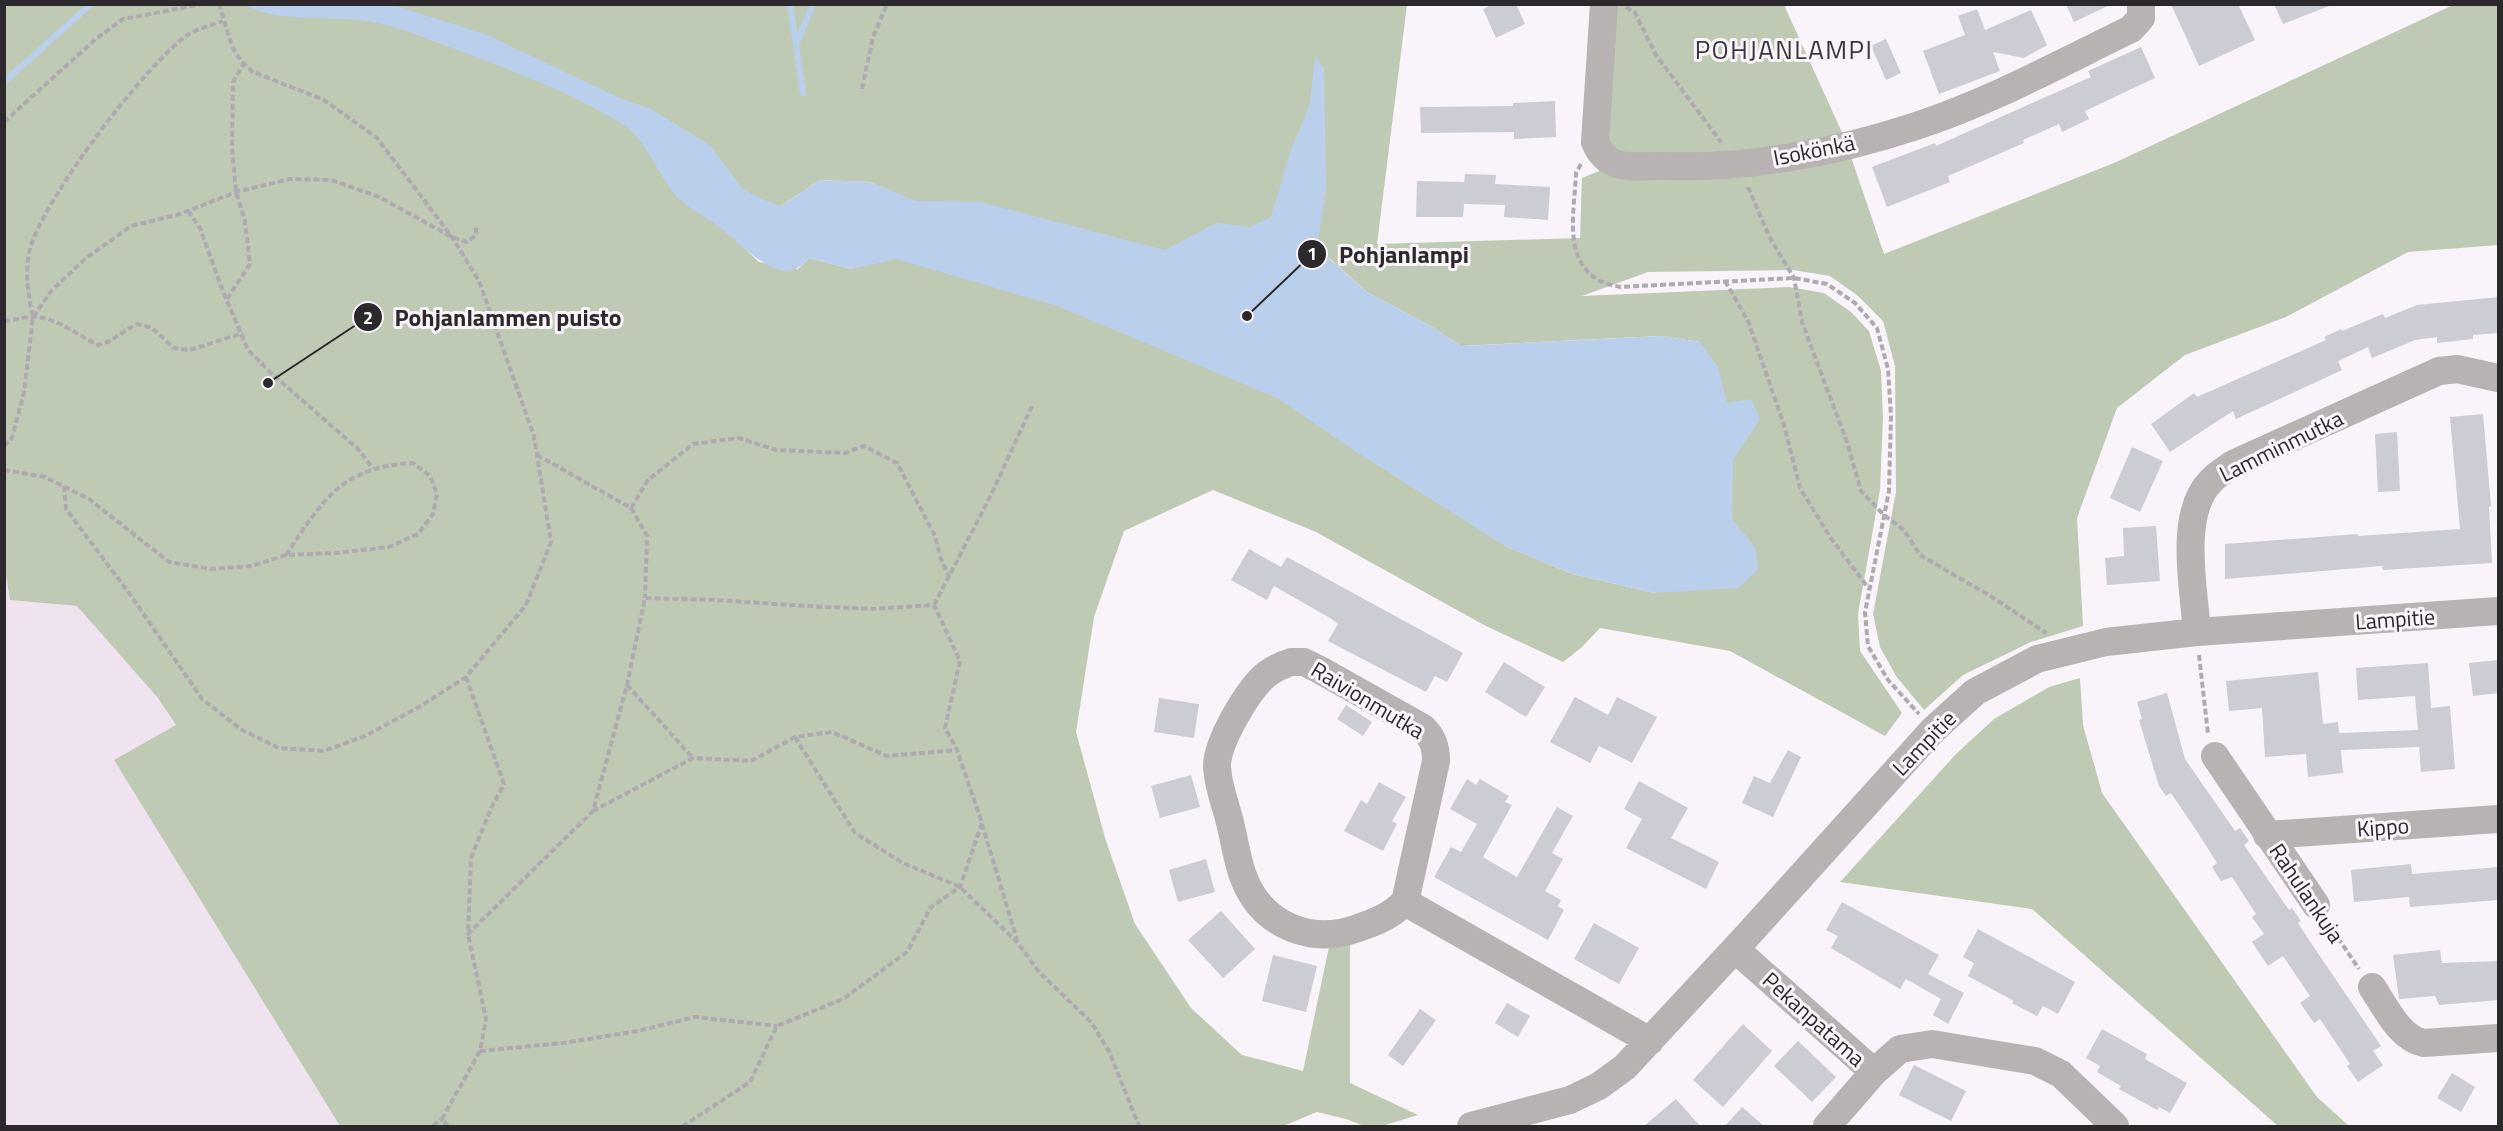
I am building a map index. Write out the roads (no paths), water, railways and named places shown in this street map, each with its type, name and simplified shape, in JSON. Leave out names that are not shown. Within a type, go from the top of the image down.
[{"type":"street","name":"Isokönkä","points":[[1604,4],[1595,142],[1600,154],[1613,165],[1701,167],[1816,153],[1917,126],[1999,93],[2131,29],[2141,18],[2141,4]]},
{"type":"street","name":"Lamminmutka","points":[[2199,649],[2190,528],[2197,503],[2210,481],[2233,464],[2439,372],[2457,369],[2499,378]]},
{"type":"street","name":"Lampitie","points":[[1471,1126],[1570,1100],[1625,1067],[1933,730],[1975,692],[2037,659],[2106,642],[2199,649],[2499,611]]},
{"type":"street","name":"Raivionmutka","points":[[1304,662],[1423,728],[1432,737],[1436,749],[1436,761],[1405,902],[1390,916],[1341,934],[1321,935],[1280,923],[1266,913],[1244,880],[1217,767],[1219,750],[1225,735],[1253,689],[1265,675],[1279,666],[1304,662]]},
{"type":"street","name":"Rahulankuja","points":[[2215,756],[2316,905]]},
{"type":"street","name":"Kippo","points":[[2267,835],[2499,819]]},
{"type":"street","points":[[1405,902],[1650,1041]]},
{"type":"street","name":"Pekanpatama","points":[[1735,949],[1874,1072],[1900,1049],[1932,1044],[2035,1061],[2061,1074],[2115,1126]]},
{"type":"street","points":[[2372,987],[2405,1034],[2415,1041],[2499,1038]]},
{"type":"street","points":[[1827,1126],[1874,1072]]},
{"type":"water","points":[[244,5],[392,5],[485,34],[620,98],[651,109],[711,146],[741,187],[757,197],[781,206],[820,180],[870,182],[916,201],[980,202],[1165,250],[1216,223],[1250,227],[1271,217],[1290,152],[1310,104],[1315,56],[1324,68],[1326,188],[1317,248],[1367,292],[1432,327],[1461,346],[1660,336],[1700,342],[1718,367],[1727,403],[1751,399],[1760,419],[1733,460],[1732,518],[1756,549],[1758,570],[1738,588],[1655,593],[1573,574],[1505,546],[1353,450],[1279,399],[1057,306],[896,259],[852,269],[809,258],[799,267],[789,270],[767,265],[678,198],[645,148],[630,130],[600,111],[536,80],[387,25],[361,20],[276,15]]},
{"type":"waterway","points":[[4,82],[91,4]]},
{"type":"waterway","points":[[790,4],[803,93]]},
{"type":"waterway","points":[[797,42],[813,4]]},
{"type":"place","name":"Pohjanlampi","points":[[1247,316]]},
{"type":"place","name":"Pohjanlammen puisto","points":[[268,383]]},
{"type":"district","name":"POHJANLAMPI","points":[[1784,50]]}]
